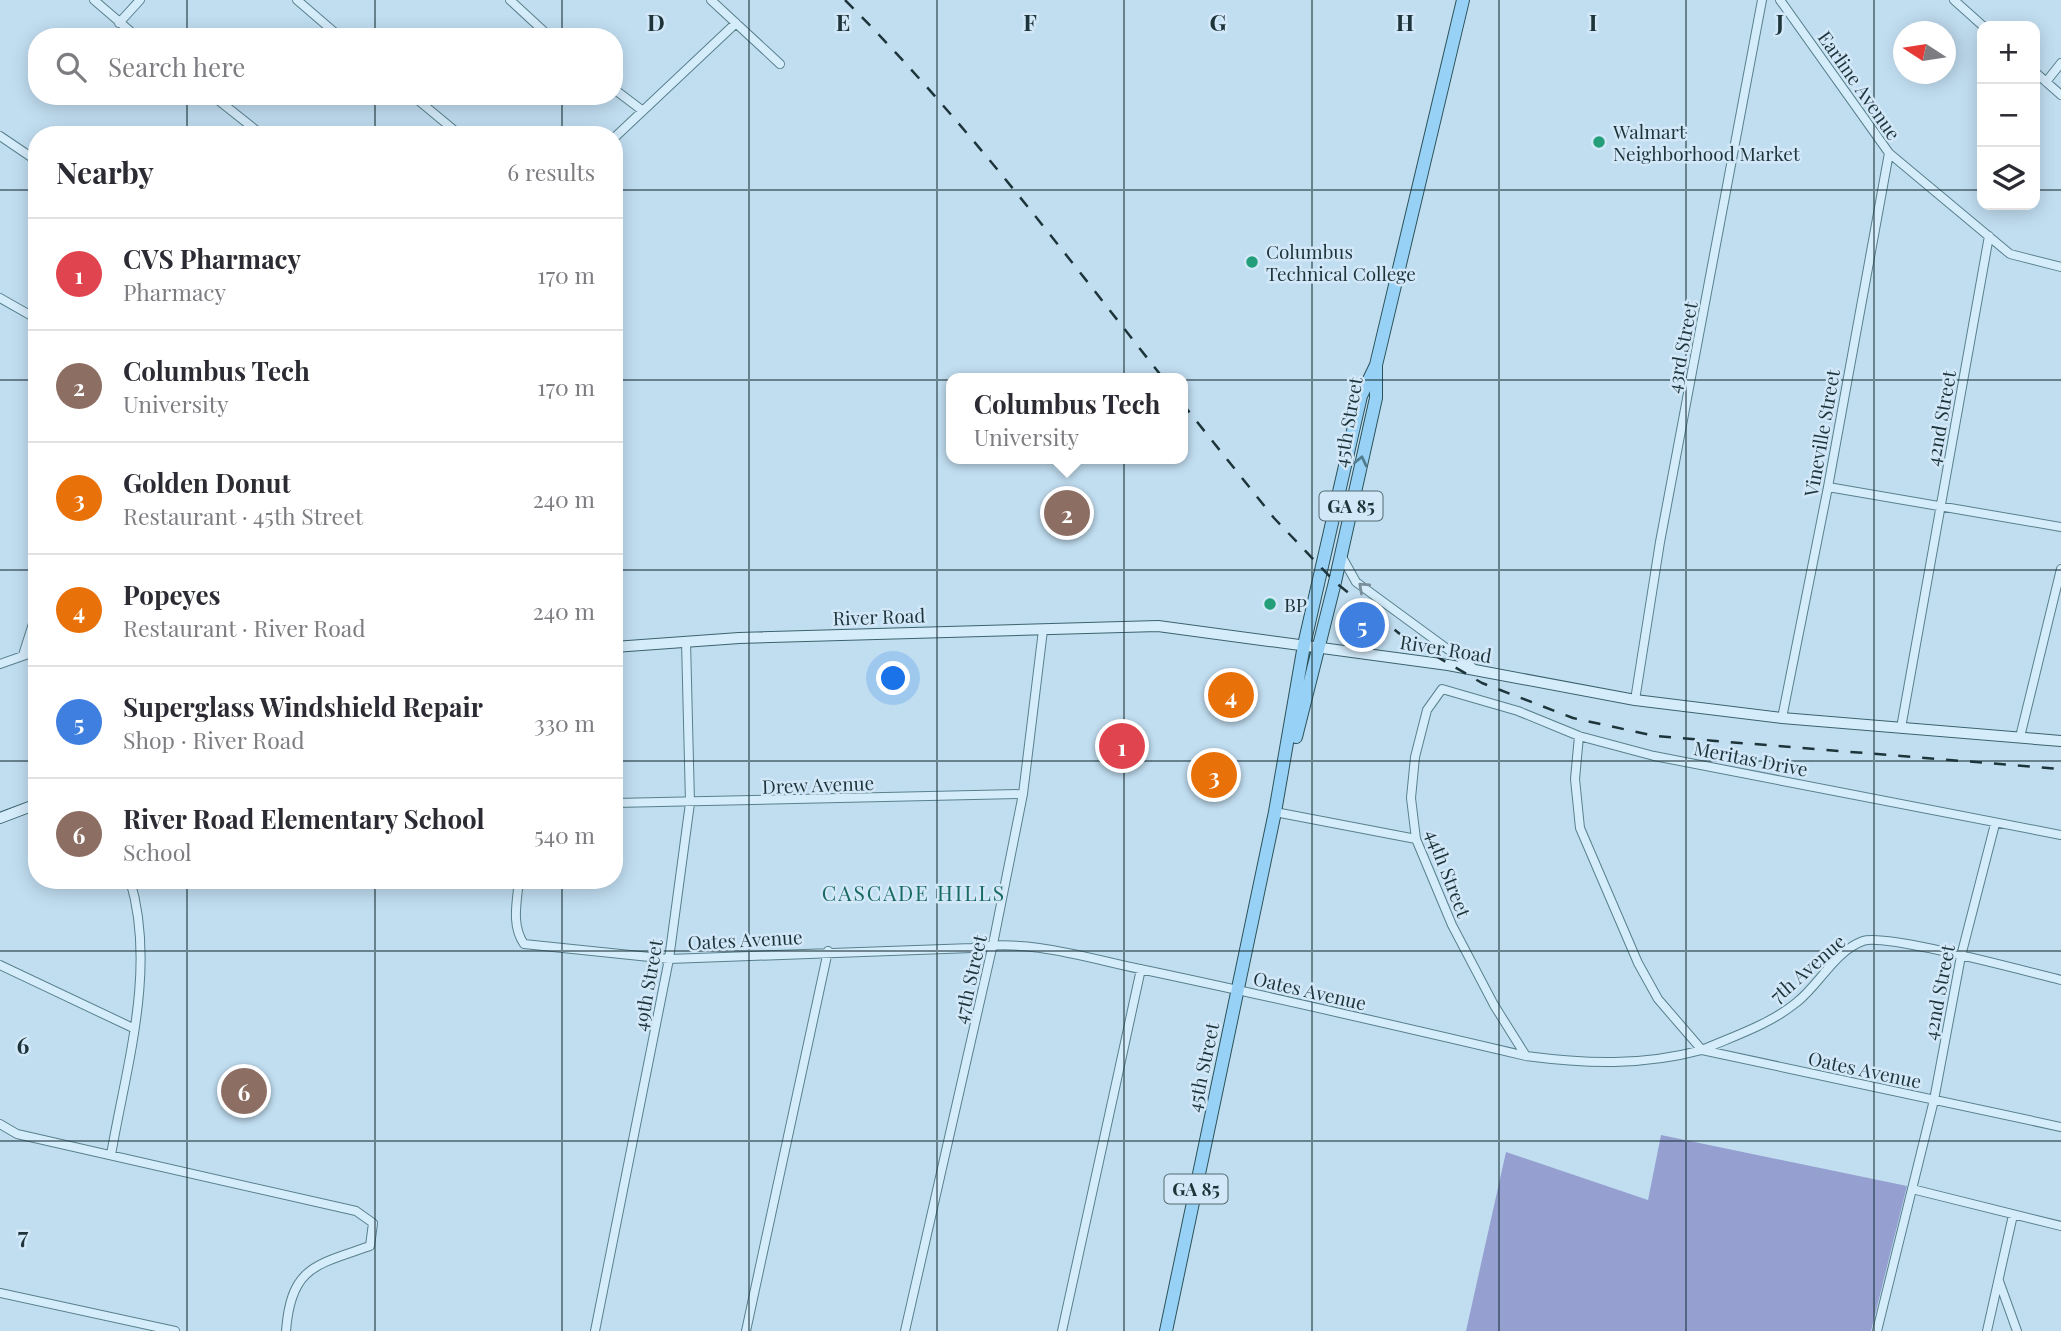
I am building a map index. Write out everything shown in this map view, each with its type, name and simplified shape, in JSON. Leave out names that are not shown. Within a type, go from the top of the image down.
[{"type":"main road","name":"45th Street","points":[[1275,812],[1341,554],[1376,398],[1376,365],[1463,0]]},
{"type":"main road","name":"45th Street","points":[[1166,1331],[1275,812],[1304,645],[1360,396],[1376,365]]},
{"type":"main road","name":"River Road","points":[[623,646],[686,641],[1158,626],[1477,671],[1635,700],[1782,718],[2061,741]]},
{"type":"main road","points":[[0,818],[28,807]]},
{"type":"street","points":[[94,0],[125,28]]},
{"type":"street","points":[[119,23],[140,0]]},
{"type":"street","points":[[297,0],[330,28]]},
{"type":"street","points":[[510,0],[540,28]]},
{"type":"street","points":[[711,0],[780,65]]},
{"type":"street","name":"43rd Street","points":[[1635,700],[1660,542],[1762,0]]},
{"type":"street","name":"Earline Avenue","points":[[1780,0],[1889,153],[2010,254],[2061,267]]},
{"type":"street","points":[[1955,0],[1978,21]]},
{"type":"street","points":[[623,130],[736,23]]},
{"type":"street","points":[[2046,82],[2061,63]]},
{"type":"street","points":[[2040,77],[2061,95]]},
{"type":"street","points":[[623,96],[643,111]]},
{"type":"street","points":[[224,105],[251,126]]},
{"type":"street","points":[[424,105],[449,126]]},
{"type":"street","points":[[0,136],[28,155]]},
{"type":"street","name":"Vineville Street","points":[[1782,718],[1828,487],[1889,153]]},
{"type":"street","name":"42nd Street","points":[[1901,728],[1989,236]]},
{"type":"street","points":[[0,298],[28,314]]},
{"type":"street","points":[[1828,487],[2061,527]]},
{"type":"street","points":[[1341,554],[1356,582],[1477,671]]},
{"type":"street","points":[[2020,737],[2061,569]]},
{"type":"street","name":"47th Street","points":[[905,1331],[993,944],[1023,794],[1043,630]]},
{"type":"street","points":[[23,655],[28,639]]},
{"type":"street","name":"49th Street","points":[[595,1331],[669,959],[690,803],[686,641]]},
{"type":"street","points":[[0,664],[28,654]]},
{"type":"street","name":"Meritas Drive","points":[[1442,689],[1518,711],[1579,736],[1654,756],[2061,835]]},
{"type":"street","name":"44th Street","points":[[1442,689],[1427,710],[1415,757],[1411,798],[1416,839],[1452,925],[1494,1005],[1526,1056]]},
{"type":"street","points":[[1579,736],[1575,779],[1580,828],[1638,963],[1658,999],[1702,1050]]},
{"type":"street","name":"Drew Avenue","points":[[623,803],[1023,794]]},
{"type":"street","points":[[1275,812],[1416,839]]},
{"type":"street","name":"42nd Street","points":[[1877,1331],[1934,1100],[1961,956],[1995,824]]},
{"type":"street","points":[[111,1156],[133,1028],[142,950],[137,903],[133,889]]},
{"type":"street","name":"Oates Avenue","points":[[519,889],[517,934],[524,944],[669,959],[828,951],[972,948],[993,944],[1069,954],[1238,989],[1526,1056],[1575,1063],[1627,1064],[1668,1059],[1702,1050],[2061,1127]]},
{"type":"street","name":"7th Avenue","points":[[1702,1050],[1752,1029],[1798,1002],[1847,950],[1865,940],[1961,956],[2061,980]]},
{"type":"street","points":[[746,1331],[828,951]]},
{"type":"street","points":[[0,965],[133,1028]]},
{"type":"street","points":[[1062,1331],[1141,969]]},
{"type":"street","points":[[0,1124],[16,1134],[356,1211],[373,1223],[370,1247],[309,1268],[298,1283],[286,1331]]},
{"type":"street","points":[[1912,1189],[2061,1226]]},
{"type":"street","points":[[1987,1331],[2013,1215]]},
{"type":"street","points":[[1999,1282],[2017,1331]]},
{"type":"street","points":[[0,1293],[175,1331]]},
{"type":"shaded area","points":[[1661,1135],[1907,1186],[1871,1331],[1466,1331],[1506,1152],[1648,1200]]},
{"type":"railway","points":[[845,0],[930,90],[970,137],[1159,373]]},
{"type":"railway","points":[[1188,410],[1274,518],[1335,582],[1405,638],[1482,683],[1573,718],[1655,736],[2061,769]]},
{"type":"place","name":"Walmart Neighborhood Market","points":[[1599,142]]},
{"type":"place","name":"Columbus Technical College","points":[[1252,262]]},
{"type":"place","name":"Columbus Tech","points":[[1067,513]]},
{"type":"place","name":"BP","points":[[1270,604]]},
{"type":"place","name":"Superglass Windshield Repair","points":[[1362,625]]},
{"type":"place","name":"Popeyes","points":[[1231,695]]},
{"type":"place","name":"CVS Pharmacy","points":[[1122,746]]},
{"type":"place","name":"Golden Donut","points":[[1214,775]]},
{"type":"place","name":"River Road Elementary School","points":[[244,1091]]},
{"type":"district","name":"CASCADE HILLS","points":[[914,892]]}]
